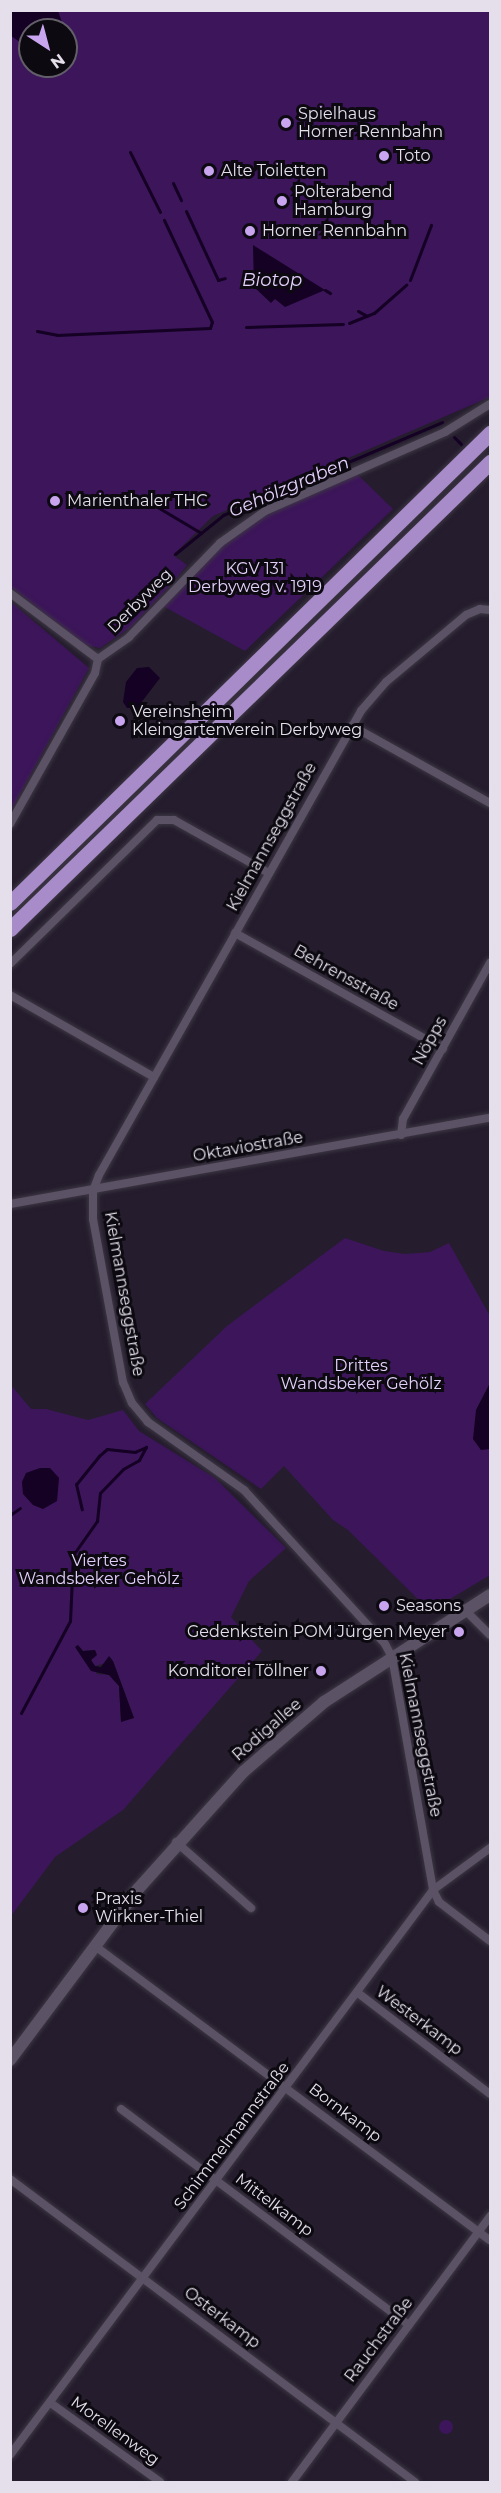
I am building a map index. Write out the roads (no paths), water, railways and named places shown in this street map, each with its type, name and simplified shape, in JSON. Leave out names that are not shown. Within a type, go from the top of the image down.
[{"type":"highway","points":[[10,903],[490,433]]},
{"type":"highway","points":[[10,929],[490,462]]},
{"type":"main road","name":"Rodigallee","points":[[10,2060],[176,1842],[278,1740],[324,1702],[490,1595]]},
{"type":"street","name":"Derbyweg","points":[[98,659],[129,637],[183,580],[236,530],[265,511],[445,432],[490,404]]},
{"type":"street","points":[[10,593],[98,659],[96,673],[10,824]]},
{"type":"street","name":"Kielmannseggstraße","points":[[433,1890],[392,1657],[380,1636],[244,1490],[148,1422],[132,1403],[123,1382],[95,1231],[93,1191],[154,1077],[352,726],[377,691],[438,637],[472,611],[490,610]]},
{"type":"street","points":[[352,726],[490,803]]},
{"type":"street","points":[[10,964],[157,820],[174,820],[269,873]]},
{"type":"street","name":"Behrensstraße","points":[[235,933],[442,1049]]},
{"type":"street","name":"Nöpps","points":[[400,1135],[403,1119],[490,963]]},
{"type":"street","points":[[10,995],[154,1077]]},
{"type":"street","name":"Oktaviostraße","points":[[10,1204],[93,1191],[490,1118]]},
{"type":"street","points":[[465,1610],[490,1635]]},
{"type":"street","points":[[176,1842],[251,1908]]},
{"type":"street","name":"Schimmelmannstraße","points":[[10,2456],[146,2279],[216,2181],[433,1890],[490,1848]]},
{"type":"street","points":[[433,1890],[439,1902],[490,1941]]},
{"type":"street","name":"Bornkamp","points":[[95,1946],[490,2240]]},
{"type":"street","name":"Westerkamp","points":[[358,1993],[490,2094]]},
{"type":"street","name":"Mittelkamp","points":[[121,2109],[409,2325]]},
{"type":"street","name":"Osterkamp","points":[[10,2179],[415,2482]]},
{"type":"street","name":"Rauchstraße","points":[[292,2482],[490,2216]]},
{"type":"street","name":"Morellenweg","points":[[52,2404],[160,2482]]},
{"type":"water","points":[[11,10],[58,11],[60,18],[18,18],[18,41],[11,36]]},
{"type":"water","name":"Biotop","points":[[253,245],[325,290],[285,307],[275,299],[271,303],[254,287]]},
{"type":"water","points":[[149,667],[160,678],[137,708],[127,708],[123,702],[126,682],[137,668]]},
{"type":"water","points":[[490,1383],[490,1449],[481,1450],[473,1439],[476,1410]]},
{"type":"water","points":[[40,1468],[50,1468],[59,1478],[57,1501],[43,1509],[33,1505],[23,1494],[22,1482],[26,1473]]},
{"type":"water","points":[[78,1645],[83,1651],[95,1650],[97,1655],[91,1660],[95,1666],[101,1667],[109,1656],[113,1661],[134,1718],[121,1722],[119,1686],[109,1675],[91,1671],[75,1647]]},
{"type":"waterway","points":[[130,152],[160,212]]},
{"type":"waterway","points":[[173,183],[181,200]]},
{"type":"waterway","points":[[186,211],[218,280],[225,278]]},
{"type":"waterway","points":[[37,331],[57,335],[210,328],[212,322],[164,220]]},
{"type":"waterway","points":[[410,280],[431,225]]},
{"type":"waterway","points":[[349,323],[374,313],[406,285]]},
{"type":"waterway","points":[[325,290],[330,293]]},
{"type":"waterway","points":[[358,311],[367,316]]},
{"type":"waterway","points":[[246,327],[343,324]]},
{"type":"waterway","name":"Gehölzgraben","points":[[144,499],[201,533],[223,515],[442,422]]},
{"type":"waterway","name":"Gehölzgraben","points":[[454,437],[461,444]]},
{"type":"waterway","points":[[175,554],[201,533]]},
{"type":"waterway","points":[[21,1713],[70,1621],[73,1555],[97,1521],[100,1493],[123,1469],[139,1460],[146,1447],[135,1452],[107,1449],[99,1456],[76,1484],[82,1509]]},
{"type":"waterway","points":[[10,1515],[20,1508]]},
{"type":"place","name":"Spielhaus Horner Rennbahn","points":[[286,123]]},
{"type":"place","name":"Toto","points":[[384,156]]},
{"type":"place","name":"Alte Toiletten","points":[[209,171]]},
{"type":"place","name":"Polterabend Hamburg","points":[[282,201]]},
{"type":"place","name":"Horner Rennbahn","points":[[250,231]]},
{"type":"place","name":"Marienthaler THC","points":[[55,501]]},
{"type":"place","name":"Vereinsheim Kleingartenverein Derbyweg","points":[[120,721]]},
{"type":"place","name":"Seasons","points":[[384,1606]]},
{"type":"place","name":"Gedenkstein POM Jürgen Meyer","points":[[459,1632]]},
{"type":"place","name":"Konditorei Töllner","points":[[321,1671]]},
{"type":"place","name":"Praxis Wirkner-Thiel","points":[[83,1908]]},
{"type":"park label","name":"KGV 131 Derbyweg v. 1919","points":[[255,578]]},
{"type":"park label","name":"Drittes Wandsbeker Gehölz","points":[[361,1375]]},
{"type":"park label","name":"Viertes Wandsbeker Gehölz","points":[[99,1570]]}]
